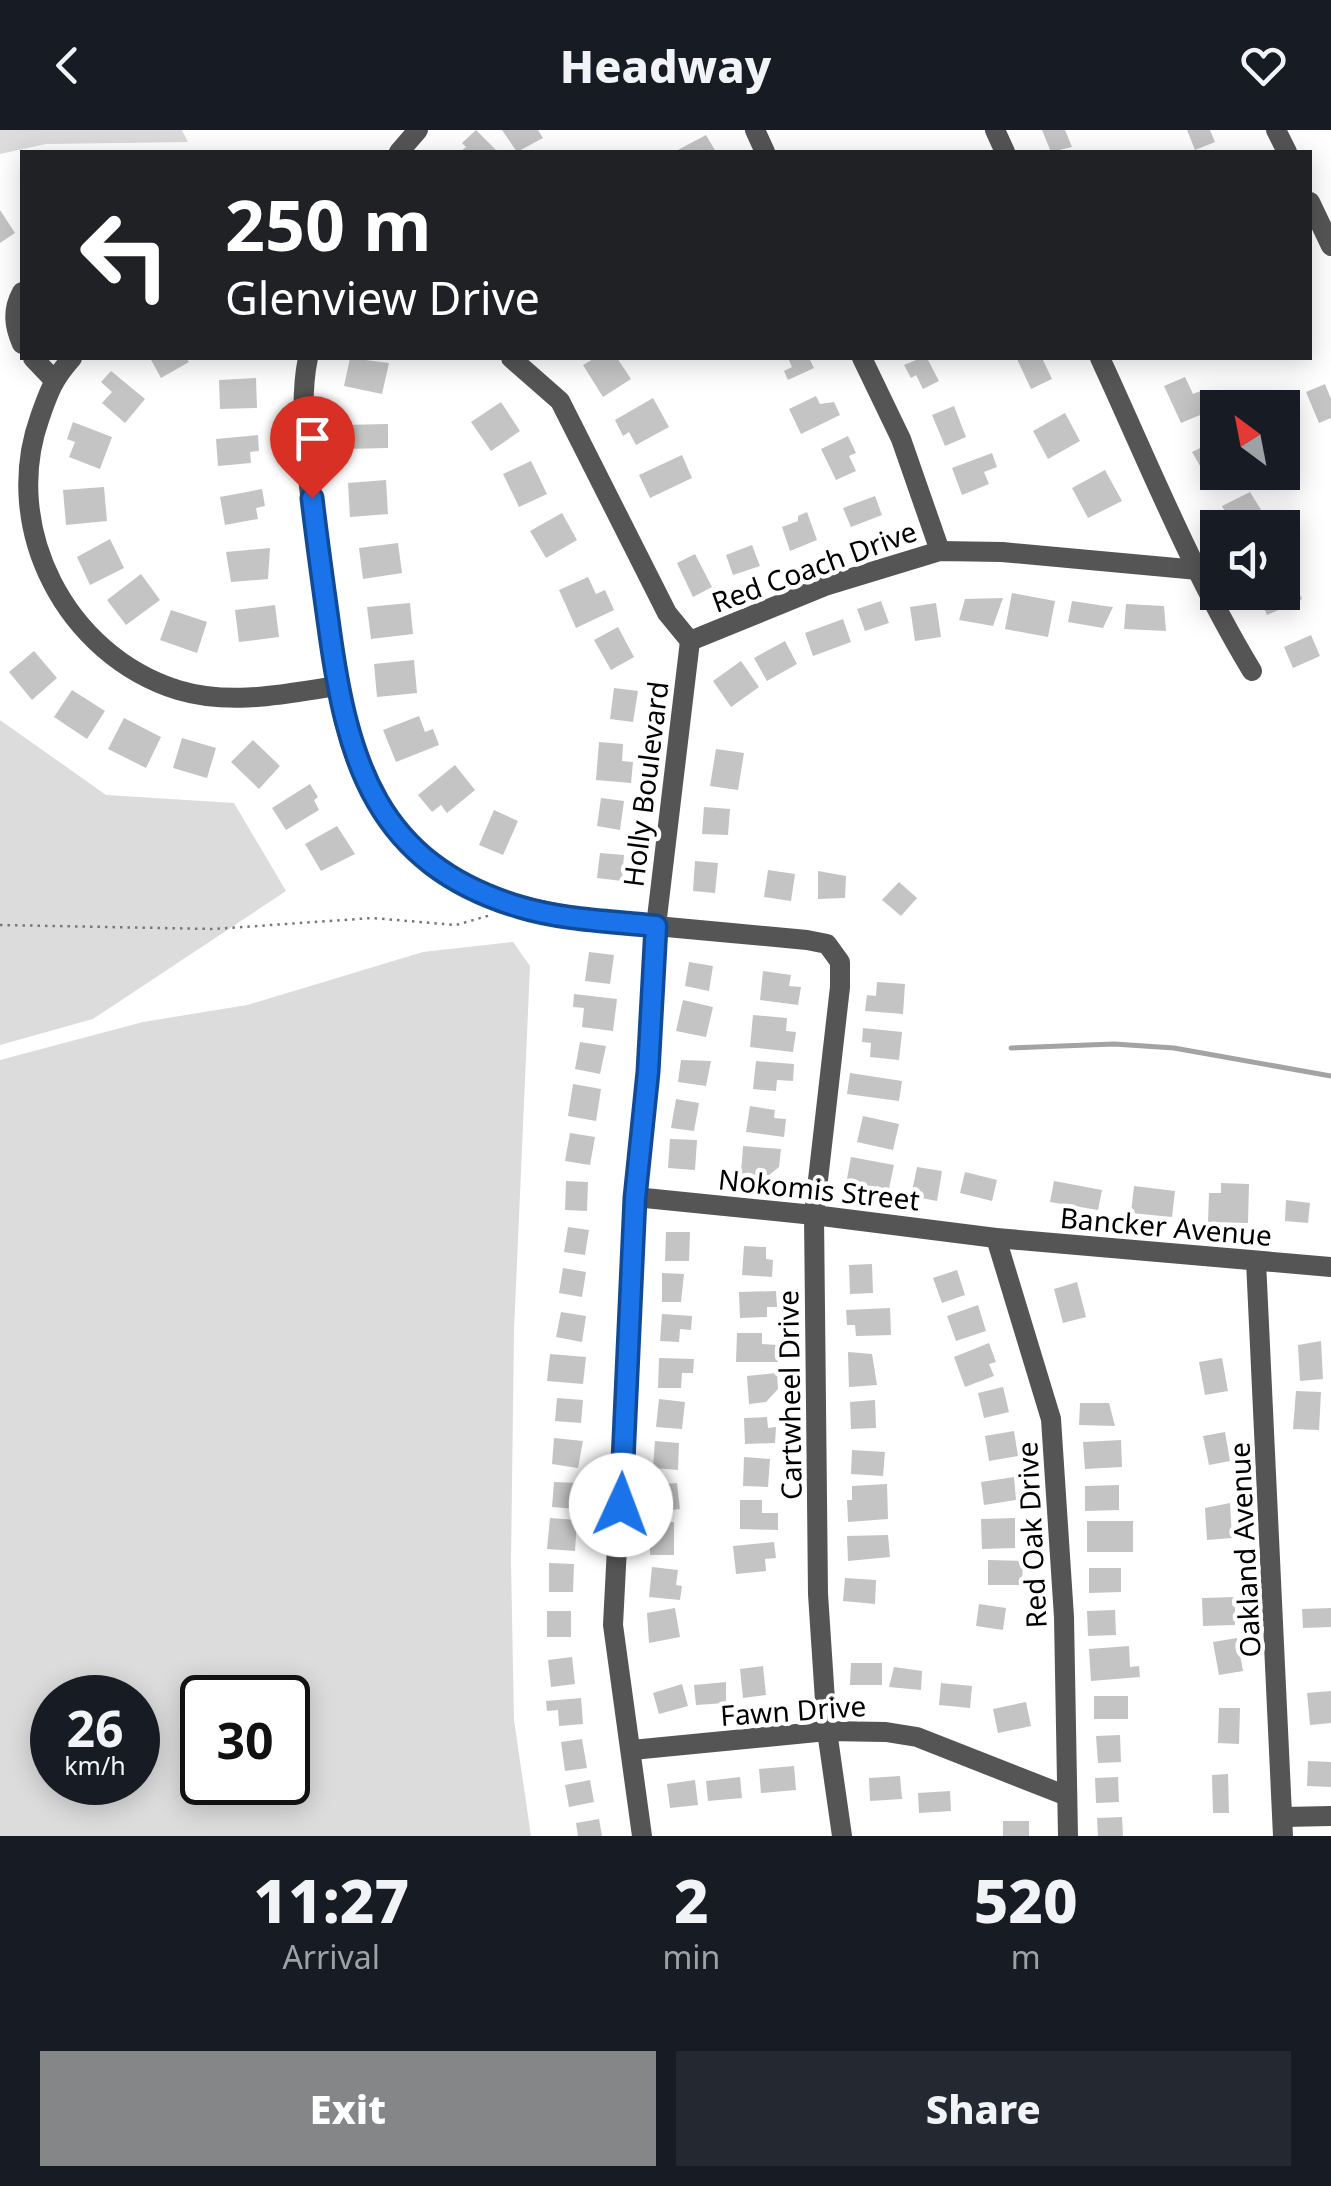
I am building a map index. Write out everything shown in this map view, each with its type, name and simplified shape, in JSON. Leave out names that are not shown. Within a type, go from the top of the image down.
[{"type":"street","points":[[401,150],[418,130]]},
{"type":"street","points":[[1312,206],[1331,246]]},
{"type":"street","points":[[20,298],[15,312],[20,339]]},
{"type":"street","points":[[34,360],[53,379]]},
{"type":"street","points":[[70,360],[53,379],[34,434],[28,466],[34,538],[43,568],[58,596],[98,645],[122,665],[150,679],[212,698],[249,699],[337,686]]},
{"type":"street","points":[[308,360],[304,388],[306,439],[337,686],[348,737],[372,796],[391,824],[448,876],[519,907],[563,917],[656,926]]},
{"type":"street","points":[[513,360],[560,401],[668,613],[690,641]]},
{"type":"street","points":[[863,360],[901,440],[940,551]]},
{"type":"street","points":[[1101,360],[1198,570],[1252,670]]},
{"type":"street","name":"Red Coach Drive","points":[[690,641],[825,586],[940,551],[1002,552],[1198,570]]},
{"type":"street","name":"Holly Boulevard","points":[[642,1836],[613,1625],[635,1198],[656,926],[690,641]]},
{"type":"street","name":"Cartwheel Drive","points":[[656,926],[807,940],[827,944],[837,955],[840,987],[814,1215],[818,1594],[828,1731],[842,1836]]},
{"type":"street","name":"Nokomis Street","points":[[635,1198],[996,1238]]},
{"type":"street","name":"Bancker Avenue","points":[[996,1238],[1331,1267]]},
{"type":"street","name":"Red Oak Drive","points":[[996,1238],[1051,1419],[1064,1627],[1068,1836]]},
{"type":"street","name":"Oakland Avenue","points":[[1256,1262],[1284,1826]]},
{"type":"street","name":"Fawn Drive","points":[[632,1750],[828,1731],[886,1732],[917,1737],[1067,1796]]},
{"type":"street","points":[[1284,1826],[1331,1816]]},
{"type":"path","points":[[0,924],[214,929],[372,918],[456,925],[519,907]]},
{"type":"shaded area","points":[[0,130],[182,130],[188,142],[46,144],[0,154]]},
{"type":"shaded area","points":[[0,720],[106,795],[234,803],[286,891],[93,1019],[0,1045]]},
{"type":"shaded area","points":[[513,942],[530,966],[514,1331],[511,1562],[514,1720],[531,1836],[0,1836],[0,1060],[143,1022],[247,1005],[423,952]]},
{"type":"building","points":[[476,130],[496,150],[462,150],[466,147],[462,143]]},
{"type":"building","points":[[502,130],[538,130],[543,138],[516,150]]},
{"type":"building","points":[[1042,130],[1065,130],[1072,147],[1050,150]]},
{"type":"building","points":[[1187,130],[1210,130],[1215,142],[1195,150]]},
{"type":"building","points":[[706,135],[715,150],[678,150]]},
{"type":"building","points":[[0,210],[15,233],[0,243]]},
{"type":"building","points":[[151,360],[189,362],[161,378]]},
{"type":"building","points":[[350,360],[389,363],[382,394],[344,386]]},
{"type":"building","points":[[592,360],[618,360],[631,379],[603,397],[583,365]]},
{"type":"building","points":[[789,360],[810,360],[814,368],[788,380],[784,371],[792,367]]},
{"type":"building","points":[[928,360],[939,381],[923,389],[916,375],[911,378],[904,365]]},
{"type":"building","points":[[1017,360],[1043,360],[1052,379],[1031,389]]},
{"type":"building","points":[[111,371],[145,399],[125,423],[102,403],[112,392],[101,382]]},
{"type":"building","points":[[1185,377],[1193,394],[1200,391],[1200,415],[1181,423],[1164,386]]},
{"type":"building","points":[[256,378],[257,408],[220,409],[219,380]]},
{"type":"building","points":[[1325,384],[1331,399],[1331,418],[1319,423],[1306,392]]},
{"type":"building","points":[[816,396],[820,404],[834,402],[840,415],[801,434],[789,409]]},
{"type":"building","points":[[653,398],[669,427],[636,445],[629,432],[623,436],[615,420]]},
{"type":"building","points":[[501,402],[520,431],[491,451],[471,422]]},
{"type":"building","points":[[954,406],[966,437],[945,446],[932,415]]},
{"type":"building","points":[[1065,413],[1080,441],[1048,459],[1033,431]]},
{"type":"building","points":[[73,422],[112,437],[100,469],[69,457],[75,442],[67,439]]},
{"type":"building","points":[[388,424],[388,448],[343,449],[342,425]]},
{"type":"building","points":[[258,435],[259,451],[250,452],[251,463],[218,466],[216,439]]},
{"type":"building","points":[[848,436],[856,453],[849,456],[856,471],[836,480],[821,449]]},
{"type":"building","points":[[1200,448],[1200,466],[1192,452]]},
{"type":"building","points":[[992,453],[997,467],[984,472],[989,484],[962,495],[952,468]]},
{"type":"building","points":[[682,455],[692,478],[650,498],[639,475]]},
{"type":"building","points":[[531,461],[547,494],[519,507],[503,474]]},
{"type":"building","points":[[1105,470],[1122,501],[1088,518],[1072,488]]},
{"type":"building","points":[[386,480],[388,514],[350,517],[348,483]]},
{"type":"building","points":[[104,487],[107,521],[66,525],[63,490]]},
{"type":"building","points":[[262,489],[265,506],[256,508],[258,519],[225,525],[220,497]]},
{"type":"building","points":[[1250,492],[1261,510],[1224,510],[1222,506]]},
{"type":"building","points":[[875,496],[882,515],[851,527],[843,508]]},
{"type":"building","points":[[807,512],[817,540],[790,551],[782,527],[798,521],[798,516]]},
{"type":"building","points":[[562,513],[577,540],[546,558],[530,531]]},
{"type":"building","points":[[110,539],[124,568],[90,585],[77,557]]},
{"type":"building","points":[[398,543],[402,573],[363,579],[359,548]]},
{"type":"building","points":[[752,545],[760,566],[733,575],[726,555]]},
{"type":"building","points":[[270,548],[268,579],[231,582],[226,552]]},
{"type":"building","points":[[695,554],[712,587],[693,597],[677,563]]},
{"type":"building","points":[[141,574],[160,600],[126,625],[107,600]]},
{"type":"building","points":[[588,577],[596,594],[605,590],[614,610],[576,628],[559,590]]},
{"type":"building","points":[[1012,593],[1055,601],[1048,637],[1005,629]]},
{"type":"building","points":[[1003,598],[993,626],[959,620],[965,599]]},
{"type":"building","points":[[881,601],[889,623],[865,631],[857,609]]},
{"type":"building","points":[[1072,601],[1113,607],[1103,628],[1068,622]]},
{"type":"building","points":[[410,603],[413,634],[371,639],[367,607]]},
{"type":"building","points":[[936,603],[941,637],[915,641],[910,607]]},
{"type":"building","points":[[1126,604],[1164,606],[1166,631],[1124,629]]},
{"type":"building","points":[[275,605],[279,637],[239,642],[235,610]]},
{"type":"building","points":[[171,610],[207,622],[197,653],[160,640]]},
{"type":"building","points":[[843,619],[851,642],[813,656],[805,633]]},
{"type":"building","points":[[618,627],[634,657],[611,670],[594,640]]},
{"type":"building","points":[[1311,635],[1320,656],[1293,668],[1284,647]]},
{"type":"building","points":[[785,641],[797,664],[767,681],[754,658]]},
{"type":"building","points":[[34,651],[57,678],[32,700],[9,672]]},
{"type":"building","points":[[414,660],[417,693],[377,697],[374,664]]},
{"type":"building","points":[[741,661],[759,687],[731,707],[713,681]]},
{"type":"building","points":[[614,688],[638,691],[633,722],[610,719]]},
{"type":"building","points":[[72,690],[105,711],[87,739],[54,717]]},
{"type":"building","points":[[419,716],[425,732],[433,729],[439,745],[396,762],[383,730]]},
{"type":"building","points":[[124,718],[161,737],[146,768],[108,749]]},
{"type":"building","points":[[182,738],[216,748],[207,778],[173,768]]},
{"type":"building","points":[[253,740],[280,766],[259,789],[231,762]]},
{"type":"building","points":[[599,742],[623,744],[622,761],[633,762],[631,783],[596,780]]},
{"type":"building","points":[[716,749],[744,753],[738,790],[710,786]]},
{"type":"building","points":[[455,765],[475,790],[447,813],[441,805],[432,812],[418,795]]},
{"type":"building","points":[[310,784],[318,797],[314,800],[319,810],[286,830],[272,808]]},
{"type":"building","points":[[601,798],[624,801],[620,830],[597,826]]},
{"type":"building","points":[[704,807],[730,809],[728,835],[702,834]]},
{"type":"building","points":[[494,810],[518,821],[503,855],[479,845]]},
{"type":"building","points":[[337,826],[355,854],[321,871],[305,844]]},
{"type":"building","points":[[600,853],[624,855],[622,881],[597,878]]},
{"type":"building","points":[[695,861],[718,863],[715,893],[693,891]]},
{"type":"building","points":[[768,870],[795,874],[791,901],[764,897]]},
{"type":"building","points":[[818,871],[846,876],[845,898],[818,899]]},
{"type":"building","points":[[899,882],[917,898],[901,916],[882,900]]},
{"type":"building","points":[[589,952],[614,955],[610,984],[585,981]]},
{"type":"building","points":[[689,962],[713,966],[709,991],[685,986]]},
{"type":"building","points":[[763,971],[791,975],[789,986],[801,987],[798,1005],[760,1000]]},
{"type":"building","points":[[877,982],[905,984],[903,1014],[865,1011],[867,995],[876,996]]},
{"type":"building","points":[[574,994],[617,999],[613,1031],[582,1027],[584,1008],[573,1007]]},
{"type":"building","points":[[683,1000],[713,1007],[706,1037],[676,1031]]},
{"type":"building","points":[[753,1015],[787,1018],[786,1031],[796,1032],[793,1052],[750,1047]]},
{"type":"building","points":[[863,1028],[902,1032],[899,1060],[870,1057],[871,1043],[862,1042]]},
{"type":"building","points":[[580,1042],[606,1046],[600,1074],[575,1069]]},
{"type":"building","points":[[681,1060],[711,1061],[706,1086],[678,1082]]},
{"type":"building","points":[[756,1061],[794,1064],[793,1081],[777,1080],[776,1091],[753,1089]]},
{"type":"building","points":[[850,1073],[902,1081],[899,1101],[847,1094]]},
{"type":"building","points":[[573,1084],[601,1089],[596,1121],[568,1116]]},
{"type":"building","points":[[676,1099],[699,1103],[694,1131],[671,1128]]},
{"type":"building","points":[[750,1106],[775,1110],[774,1118],[786,1119],[784,1137],[746,1132]]},
{"type":"building","points":[[863,1116],[899,1124],[893,1150],[857,1142]]},
{"type":"building","points":[[570,1133],[595,1137],[590,1165],[565,1161]]},
{"type":"building","points":[[670,1139],[697,1140],[695,1170],[668,1168]]},
{"type":"building","points":[[743,1146],[781,1149],[779,1167],[768,1176],[741,1174]]},
{"type":"building","points":[[851,1157],[894,1165],[888,1193],[846,1184]]},
{"type":"building","points":[[917,1167],[942,1171],[937,1201],[911,1196]]},
{"type":"building","points":[[965,1172],[997,1180],[992,1201],[960,1193]]},
{"type":"building","points":[[566,1181],[588,1182],[587,1211],[565,1210]]},
{"type":"building","points":[[1054,1181],[1102,1190],[1098,1210],[1050,1202]]},
{"type":"building","points":[[1221,1183],[1249,1184],[1248,1223],[1208,1222],[1209,1193],[1221,1193]]},
{"type":"building","points":[[1134,1186],[1175,1191],[1172,1217],[1131,1213]]},
{"type":"building","points":[[1286,1200],[1310,1203],[1308,1223],[1285,1221]]},
{"type":"building","points":[[568,1227],[589,1230],[585,1255],[564,1252]]},
{"type":"building","points":[[666,1232],[690,1232],[689,1261],[665,1261]]},
{"type":"building","points":[[744,1246],[766,1247],[766,1259],[773,1260],[772,1277],[742,1275]]},
{"type":"building","points":[[872,1264],[873,1293],[850,1294],[849,1265]]},
{"type":"building","points":[[563,1268],[586,1272],[582,1297],[559,1293]]},
{"type":"building","points":[[957,1270],[965,1295],[942,1303],[933,1278]]},
{"type":"building","points":[[662,1273],[684,1274],[681,1302],[662,1302]]},
{"type":"building","points":[[1077,1282],[1086,1317],[1063,1323],[1054,1289]]},
{"type":"building","points":[[776,1291],[777,1307],[767,1307],[767,1317],[740,1318],[739,1292]]},
{"type":"building","points":[[978,1305],[986,1331],[956,1341],[947,1316]]},
{"type":"building","points":[[890,1308],[891,1335],[856,1336],[855,1325],[847,1325],[846,1310]]},
{"type":"building","points":[[561,1312],[586,1316],[582,1342],[556,1337]]},
{"type":"building","points":[[662,1314],[692,1316],[691,1330],[680,1329],[679,1342],[660,1341]]},
{"type":"building","points":[[737,1333],[762,1333],[762,1344],[778,1345],[778,1362],[736,1362]]},
{"type":"building","points":[[1321,1341],[1323,1379],[1300,1381],[1298,1345]]},
{"type":"building","points":[[989,1343],[996,1362],[989,1364],[994,1376],[965,1387],[954,1357]]},
{"type":"building","points":[[848,1352],[872,1354],[877,1385],[849,1387]]},
{"type":"building","points":[[550,1354],[586,1357],[583,1384],[547,1381]]},
{"type":"building","points":[[659,1358],[694,1359],[693,1373],[682,1373],[681,1388],[658,1388]]},
{"type":"building","points":[[1222,1358],[1228,1391],[1205,1395],[1199,1362]]},
{"type":"building","points":[[777,1373],[778,1389],[766,1402],[749,1404],[747,1376]]},
{"type":"building","points":[[1003,1387],[1009,1412],[984,1418],[978,1393]]},
{"type":"building","points":[[1296,1391],[1321,1392],[1319,1430],[1293,1429]]},
{"type":"building","points":[[557,1398],[583,1400],[581,1423],[555,1421]]},
{"type":"building","points":[[659,1399],[685,1402],[682,1429],[656,1427]]},
{"type":"building","points":[[875,1400],[876,1428],[851,1429],[850,1402]]},
{"type":"building","points":[[1080,1403],[1109,1403],[1115,1426],[1079,1425]]},
{"type":"building","points":[[767,1417],[768,1428],[776,1427],[775,1443],[745,1444],[744,1418]]},
{"type":"building","points":[[1014,1431],[1018,1456],[989,1461],[985,1436]]},
{"type":"building","points":[[1225,1432],[1230,1461],[1209,1465],[1203,1436]]},
{"type":"building","points":[[554,1438],[583,1441],[578,1468],[552,1464]]},
{"type":"building","points":[[1121,1440],[1122,1467],[1085,1469],[1083,1442]]},
{"type":"building","points":[[655,1441],[679,1443],[678,1470],[653,1468]]},
{"type":"building","points":[[852,1450],[885,1452],[883,1476],[851,1474]]},
{"type":"building","points":[[744,1457],[770,1459],[768,1487],[743,1486]]},
{"type":"building","points":[[1014,1477],[1016,1500],[984,1505],[981,1482]]},
{"type":"building","points":[[554,1482],[579,1483],[577,1509],[552,1507]]},
{"type":"building","points":[[677,1483],[680,1509],[655,1512],[653,1485]]},
{"type":"building","points":[[887,1484],[888,1519],[848,1522],[847,1500],[852,1500],[852,1486]]},
{"type":"building","points":[[1119,1485],[1119,1510],[1085,1511],[1085,1486]]},
{"type":"building","points":[[740,1500],[762,1500],[762,1513],[778,1513],[778,1530],[740,1529]]},
{"type":"building","points":[[1230,1503],[1232,1538],[1207,1540],[1205,1508]]},
{"type":"building","points":[[550,1518],[577,1520],[575,1551],[547,1549]]},
{"type":"building","points":[[1015,1518],[1015,1548],[982,1549],[981,1519]]},
{"type":"building","points":[[1087,1521],[1133,1521],[1133,1552],[1087,1552]]},
{"type":"building","points":[[650,1522],[674,1522],[674,1555],[650,1555]]},
{"type":"building","points":[[888,1535],[890,1557],[848,1561],[847,1536]]},
{"type":"building","points":[[774,1542],[776,1558],[765,1559],[766,1571],[736,1574],[733,1546]]},
{"type":"building","points":[[988,1560],[1023,1561],[1022,1585],[988,1585]]},
{"type":"building","points":[[549,1563],[574,1564],[573,1592],[549,1592]]},
{"type":"building","points":[[652,1567],[678,1570],[680,1600],[649,1597]]},
{"type":"building","points":[[1089,1568],[1121,1568],[1121,1592],[1089,1593]]},
{"type":"building","points":[[845,1578],[876,1580],[875,1604],[843,1601]]},
{"type":"building","points":[[1235,1597],[1235,1625],[1203,1626],[1202,1598]]},
{"type":"building","points":[[979,1604],[1006,1608],[1003,1630],[976,1626]]},
{"type":"building","points":[[675,1608],[680,1637],[649,1643],[647,1613]]},
{"type":"building","points":[[1331,1608],[1331,1627],[1303,1628],[1302,1609]]},
{"type":"building","points":[[1115,1610],[1116,1635],[1088,1636],[1087,1611]]},
{"type":"building","points":[[547,1611],[571,1611],[571,1637],[547,1637]]},
{"type":"building","points":[[1237,1638],[1243,1671],[1219,1675],[1213,1642]]},
{"type":"building","points":[[1129,1646],[1130,1667],[1139,1666],[1140,1677],[1091,1681],[1089,1649]]},
{"type":"building","points":[[572,1657],[575,1684],[551,1687],[548,1660]]},
{"type":"building","points":[[851,1663],[882,1663],[882,1685],[850,1685]]},
{"type":"building","points":[[763,1666],[766,1695],[743,1698],[740,1669]]},
{"type":"building","points":[[894,1667],[922,1671],[921,1690],[889,1687]]},
{"type":"building","points":[[726,1682],[726,1703],[696,1705],[694,1685]]},
{"type":"building","points":[[941,1683],[972,1686],[970,1708],[939,1705]]},
{"type":"building","points":[[682,1684],[688,1706],[659,1714],[653,1693]]},
{"type":"building","points":[[1331,1691],[1331,1723],[1310,1725],[1307,1693]]},
{"type":"building","points":[[1094,1696],[1128,1696],[1128,1719],[1094,1719]]},
{"type":"building","points":[[581,1698],[583,1724],[559,1726],[558,1710],[547,1711],[546,1701]]},
{"type":"building","points":[[1026,1702],[1031,1726],[998,1733],[993,1709]]},
{"type":"building","points":[[1219,1708],[1240,1708],[1239,1744],[1218,1743]]},
{"type":"building","points":[[1120,1735],[1121,1762],[1098,1763],[1096,1736]]},
{"type":"building","points":[[582,1739],[587,1768],[565,1771],[561,1742]]},
{"type":"building","points":[[1308,1761],[1331,1762],[1331,1787],[1307,1786]]},
{"type":"building","points":[[794,1766],[796,1790],[761,1793],[759,1769]]},
{"type":"building","points":[[1228,1774],[1229,1813],[1213,1813],[1212,1775]]},
{"type":"building","points":[[900,1776],[902,1799],[870,1801],[869,1778]]},
{"type":"building","points":[[740,1777],[742,1798],[708,1801],[706,1781]]},
{"type":"building","points":[[1118,1777],[1119,1802],[1096,1803],[1095,1778]]},
{"type":"building","points":[[590,1780],[594,1802],[569,1807],[565,1785]]},
{"type":"building","points":[[695,1780],[698,1805],[670,1808],[667,1784]]},
{"type":"building","points":[[950,1791],[951,1811],[919,1813],[918,1793]]},
{"type":"building","points":[[1122,1817],[1123,1836],[1098,1836],[1097,1818]]},
{"type":"building","points":[[599,1819],[602,1836],[578,1836],[576,1823]]},
{"type":"building","points":[[1003,1821],[1029,1821],[1029,1836],[1003,1836]]},
{"type":"waterway","points":[[1011,1048],[1114,1044],[1174,1048],[1331,1076]]},
{"type":"route","points":[[312,498],[337,686],[348,737],[372,796],[391,824],[448,876],[519,907],[563,917],[656,926],[648,1072],[635,1198],[621,1505]]}]
